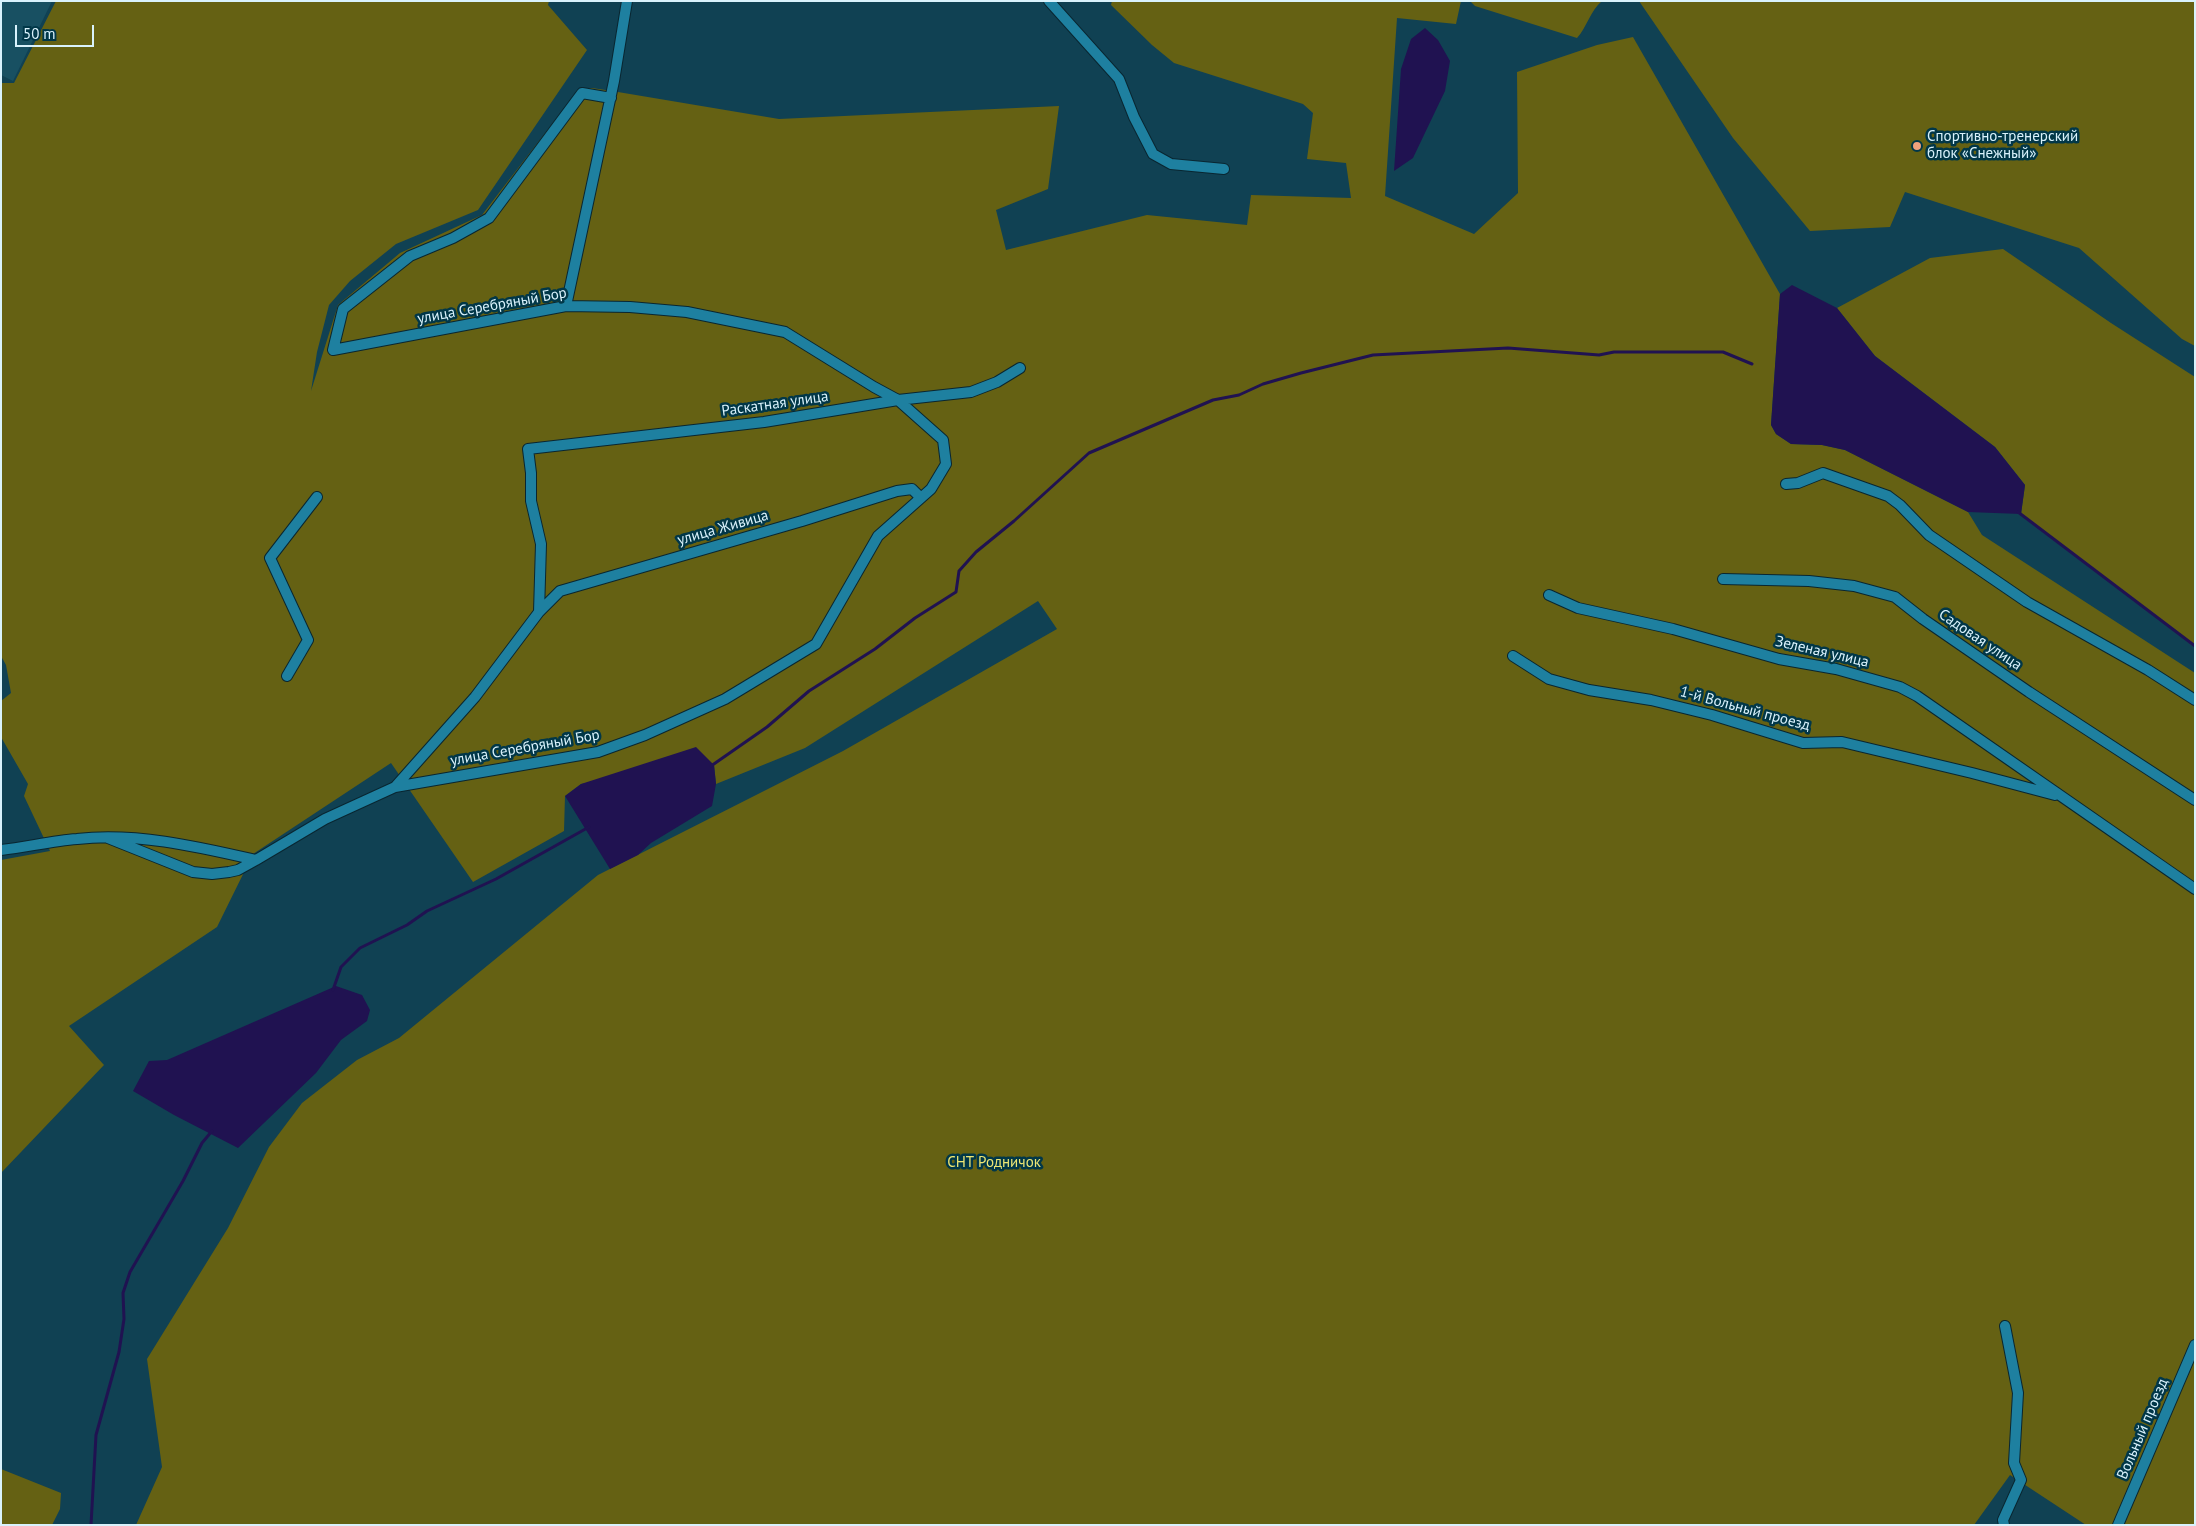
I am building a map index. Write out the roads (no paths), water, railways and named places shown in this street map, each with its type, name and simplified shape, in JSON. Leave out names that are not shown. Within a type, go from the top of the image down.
[{"type":"street","points":[[566,306],[611,98],[627,1]]},
{"type":"street","points":[[1049,1],[1120,79],[1134,117],[1152,154],[1171,164],[1224,170]]},
{"type":"street","name":"улица Серебряный Бор","points":[[395,786],[598,752],[645,735],[725,699],[816,644],[878,536],[931,490],[946,464],[943,440],[898,400],[784,332],[686,312],[630,307],[566,306],[333,350],[343,309],[410,256],[453,238],[489,218],[582,93],[611,98]]},
{"type":"street","name":"Раскатная улица","points":[[538,612],[541,544],[531,501],[531,473],[528,449],[764,422],[898,400],[971,392],[997,382],[1020,368]]},
{"type":"street","points":[[1786,484],[1798,482],[1823,473],[1888,496],[1900,505],[1929,535],[2027,602],[2148,670],[2195,700]]},
{"type":"street","name":"улица Живица","points":[[395,786],[475,697],[538,612],[560,591],[802,521],[897,491],[912,490],[921,498]]},
{"type":"street","points":[[287,676],[308,640],[270,558],[317,497]]},
{"type":"street","name":"Садовая улица","points":[[1724,579],[1810,580],[1854,586],[1895,597],[1923,619],[2029,692],[2195,800]]},
{"type":"street","name":"Зеленая улица","points":[[1549,595],[1578,608],[1673,629],[1779,659],[1836,669],[1900,687],[1917,696],[2195,888]]},
{"type":"street","name":"1-й Вольный проезд","points":[[1513,656],[1549,679],[1589,690],[1650,700],[1712,715],[1804,743],[1842,742],[2062,797]]},
{"type":"street","points":[[108,838],[193,872],[212,874],[229,872],[238,870],[325,819],[395,786]]},
{"type":"street","points":[[1,850],[78,838],[108,838],[204,848],[256,860]]},
{"type":"street","points":[[2004,1525],[2003,1520],[2021,1480],[2014,1463],[2018,1393],[2005,1326]]},
{"type":"street","name":"Вольный проезд","points":[[2118,1525],[2195,1345]]},
{"type":"waterway","points":[[711,766],[767,727],[809,691],[875,649],[915,618],[956,592],[959,571],[976,552],[1014,521],[1089,453],[1213,400],[1239,395],[1263,384],[1373,355],[1508,348],[1599,355],[1614,352],[1723,352],[1752,364]]},
{"type":"waterway","points":[[2018,512],[2195,646]]},
{"type":"waterway","points":[[333,990],[341,967],[360,948],[407,925],[427,911],[496,879],[589,827]]},
{"type":"waterway","points":[[91,1525],[96,1435],[119,1352],[124,1319],[123,1293],[130,1272],[183,1181],[202,1143],[212,1131]]},
{"type":"place","name":"Спортивно-тренерский блок «Снежный»","points":[[1917,146]]},
{"type":"park label","name":"СНТ Родничок","points":[[994,1163]]}]
